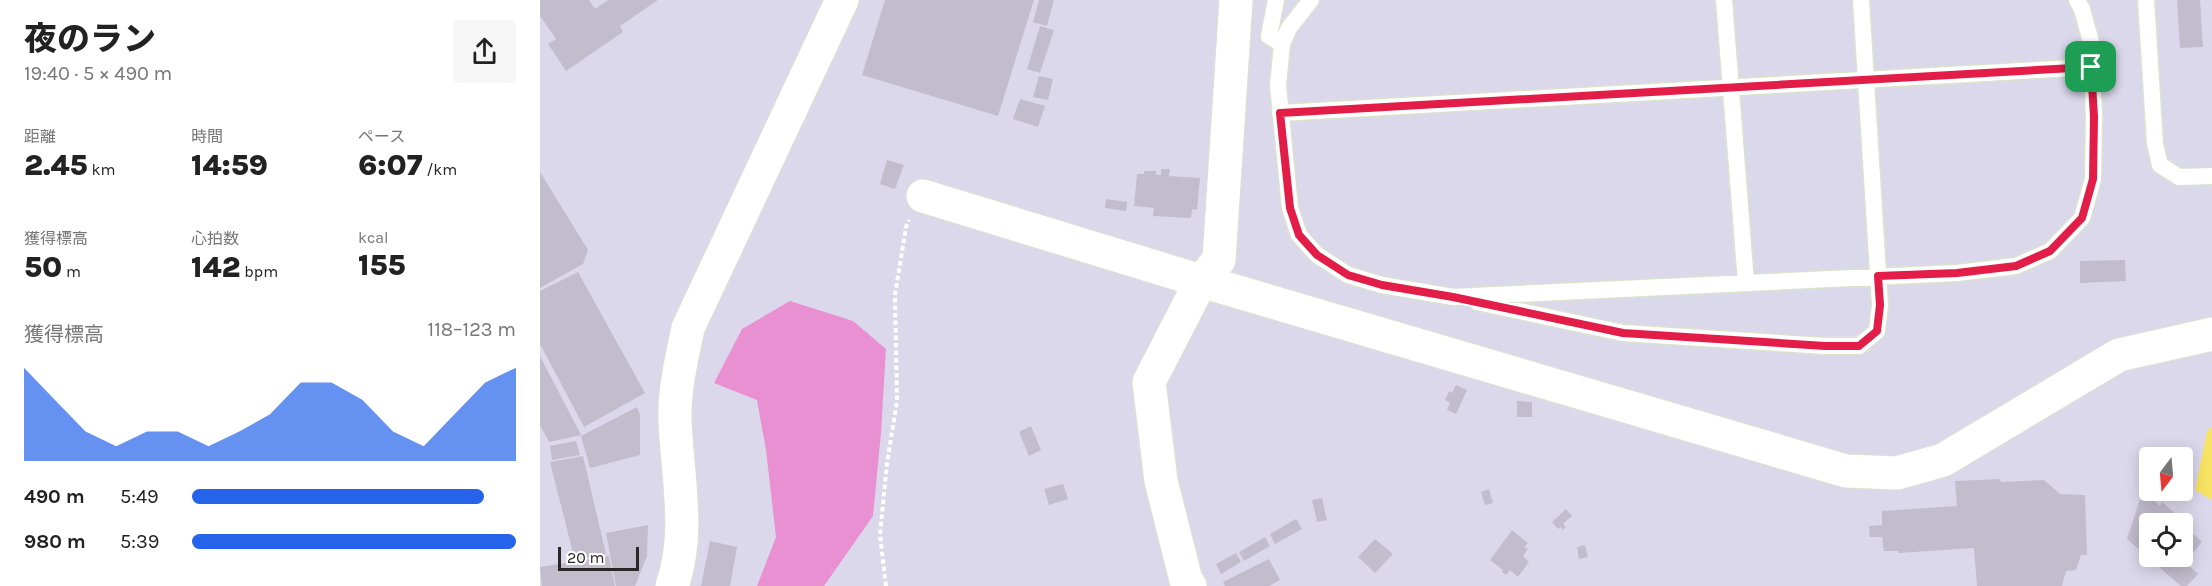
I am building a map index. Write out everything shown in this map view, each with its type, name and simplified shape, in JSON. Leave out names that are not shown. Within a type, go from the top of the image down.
[{"type":"street","points":[[672,586],[677,571],[683,531],[675,418],[678,376],[688,328],[842,0]]},
{"type":"street","points":[[1190,586],[1186,580],[1161,481],[1149,382],[1201,281],[1219,260],[1236,0]]},
{"type":"street","points":[[923,196],[1201,281],[1846,471],[1897,472],[1943,460],[2119,355],[2212,334]]},
{"type":"lane","points":[[1276,0],[1269,36],[1282,44]]},
{"type":"lane","points":[[1311,0],[1289,28],[1282,44],[1278,85],[1290,208],[1299,235],[1317,255],[1348,275],[1382,285],[1453,297],[1623,333],[1825,346],[1859,346],[1877,331],[1880,305],[1861,0]]},
{"type":"lane","points":[[1724,0],[1746,283]]},
{"type":"lane","points":[[1453,297],[1957,273],[2016,266],[2050,251],[2082,218],[2093,179],[2094,117],[2091,42],[2082,9],[2077,0]]},
{"type":"lane","points":[[2146,0],[2155,144],[2160,165],[2178,177],[2212,176]]},
{"type":"lane","points":[[1280,113],[2091,67]]},
{"type":"path","points":[[886,586],[880,535],[887,463],[897,401],[895,295],[906,227],[923,196]]},
{"type":"shaded area","points":[[790,301],[853,321],[886,349],[873,516],[824,586],[757,586],[776,537],[766,450],[757,400],[714,383],[742,329]]},
{"type":"shaded area","points":[[2212,426],[2212,500],[2195,490],[2207,432]]},
{"type":"building","points":[[540,0],[589,0],[595,9],[608,0],[658,0],[620,26],[623,32],[566,71],[548,44],[556,39],[540,16]]},
{"type":"building","points":[[885,0],[1034,0],[998,116],[862,75]]},
{"type":"building","points":[[1039,0],[1054,0],[1047,26],[1033,22]]},
{"type":"building","points":[[2177,0],[2200,0],[2203,47],[2180,48]]},
{"type":"building","points":[[1040,26],[1054,30],[1040,73],[1027,69]]},
{"type":"building","points":[[1039,76],[1053,79],[1048,100],[1033,97]]},
{"type":"building","points":[[1020,99],[1045,106],[1038,127],[1013,119]]},
{"type":"building","points":[[887,160],[904,165],[895,189],[880,184]]},
{"type":"building","points":[[1161,169],[1170,169],[1169,176],[1200,178],[1197,210],[1192,209],[1191,218],[1153,216],[1154,208],[1134,206],[1137,174],[1144,174],[1144,171],[1156,171],[1156,175],[1161,175]]},
{"type":"building","points":[[540,172],[588,250],[583,264],[540,288]]},
{"type":"building","points":[[1106,199],[1127,202],[1126,211],[1105,208]]},
{"type":"building","points":[[2125,260],[2126,281],[2080,283],[2080,261]]},
{"type":"building","points":[[578,272],[645,393],[584,427],[540,344],[540,291]]},
{"type":"building","points":[[540,356],[581,435],[549,442],[540,425]]},
{"type":"building","points":[[1456,385],[1467,390],[1456,414],[1447,410],[1450,403],[1445,400],[1449,391],[1452,393]]},
{"type":"building","points":[[1517,401],[1532,402],[1532,417],[1517,417]]},
{"type":"building","points":[[637,407],[640,415],[640,455],[590,468],[581,436]]},
{"type":"building","points":[[1031,426],[1041,450],[1029,456],[1019,432]]},
{"type":"building","points":[[576,441],[580,455],[552,460],[550,446]]},
{"type":"building","points":[[583,456],[606,554],[575,561],[550,462]]},
{"type":"building","points":[[2000,479],[2001,482],[2044,480],[2060,494],[2085,495],[2087,555],[2081,555],[2076,570],[2066,571],[2062,586],[1977,586],[1974,548],[1899,553],[1898,551],[1884,551],[1882,537],[1870,537],[1869,526],[1882,525],[1882,511],[1957,506],[1955,481]]},
{"type":"building","points":[[1063,484],[1068,499],[1049,505],[1044,489]]},
{"type":"building","points":[[1489,489],[1493,503],[1485,505],[1481,492]]},
{"type":"building","points":[[1322,498],[1327,520],[1317,522],[1312,500]]},
{"type":"building","points":[[2139,501],[2155,501],[2160,506],[2162,502],[2175,513],[2139,513],[2139,549],[2127,539]]},
{"type":"building","points":[[1566,509],[1572,516],[1563,524],[1566,527],[1563,530],[1561,527],[1558,529],[1552,522]]},
{"type":"building","points":[[1296,519],[1302,529],[1275,544],[1270,534]]},
{"type":"building","points":[[648,525],[647,556],[635,586],[616,586],[606,533]]},
{"type":"building","points":[[1512,530],[1528,543],[1524,547],[1528,549],[1523,556],[1529,562],[1518,577],[1510,570],[1506,575],[1490,560]]},
{"type":"building","points":[[2193,534],[2202,542],[2193,553]]},
{"type":"building","points":[[1265,537],[1270,546],[1244,561],[1239,552]]},
{"type":"building","points":[[1375,539],[1393,554],[1375,573],[1358,557]]},
{"type":"building","points":[[710,541],[737,547],[730,586],[701,586]]},
{"type":"building","points":[[1585,545],[1588,557],[1579,559],[1577,547]]},
{"type":"building","points":[[1236,553],[1241,562],[1221,574],[1216,564]]},
{"type":"building","points":[[609,556],[615,586],[542,586],[540,567]]},
{"type":"building","points":[[1269,559],[1280,580],[1269,586],[1225,586],[1223,582]]},
{"type":"building","points":[[2159,567],[2190,567],[2198,574],[2187,586],[2181,586]]},
{"type":"route","points":[[2091,67],[2094,117],[2093,179],[2082,218],[2050,251],[2016,266],[1957,273],[1878,276],[1880,305],[1877,331],[1859,346],[1825,346],[1623,333],[1453,297],[1382,285],[1348,275],[1317,255],[1299,235],[1290,208],[1280,113],[2091,67]]}]
